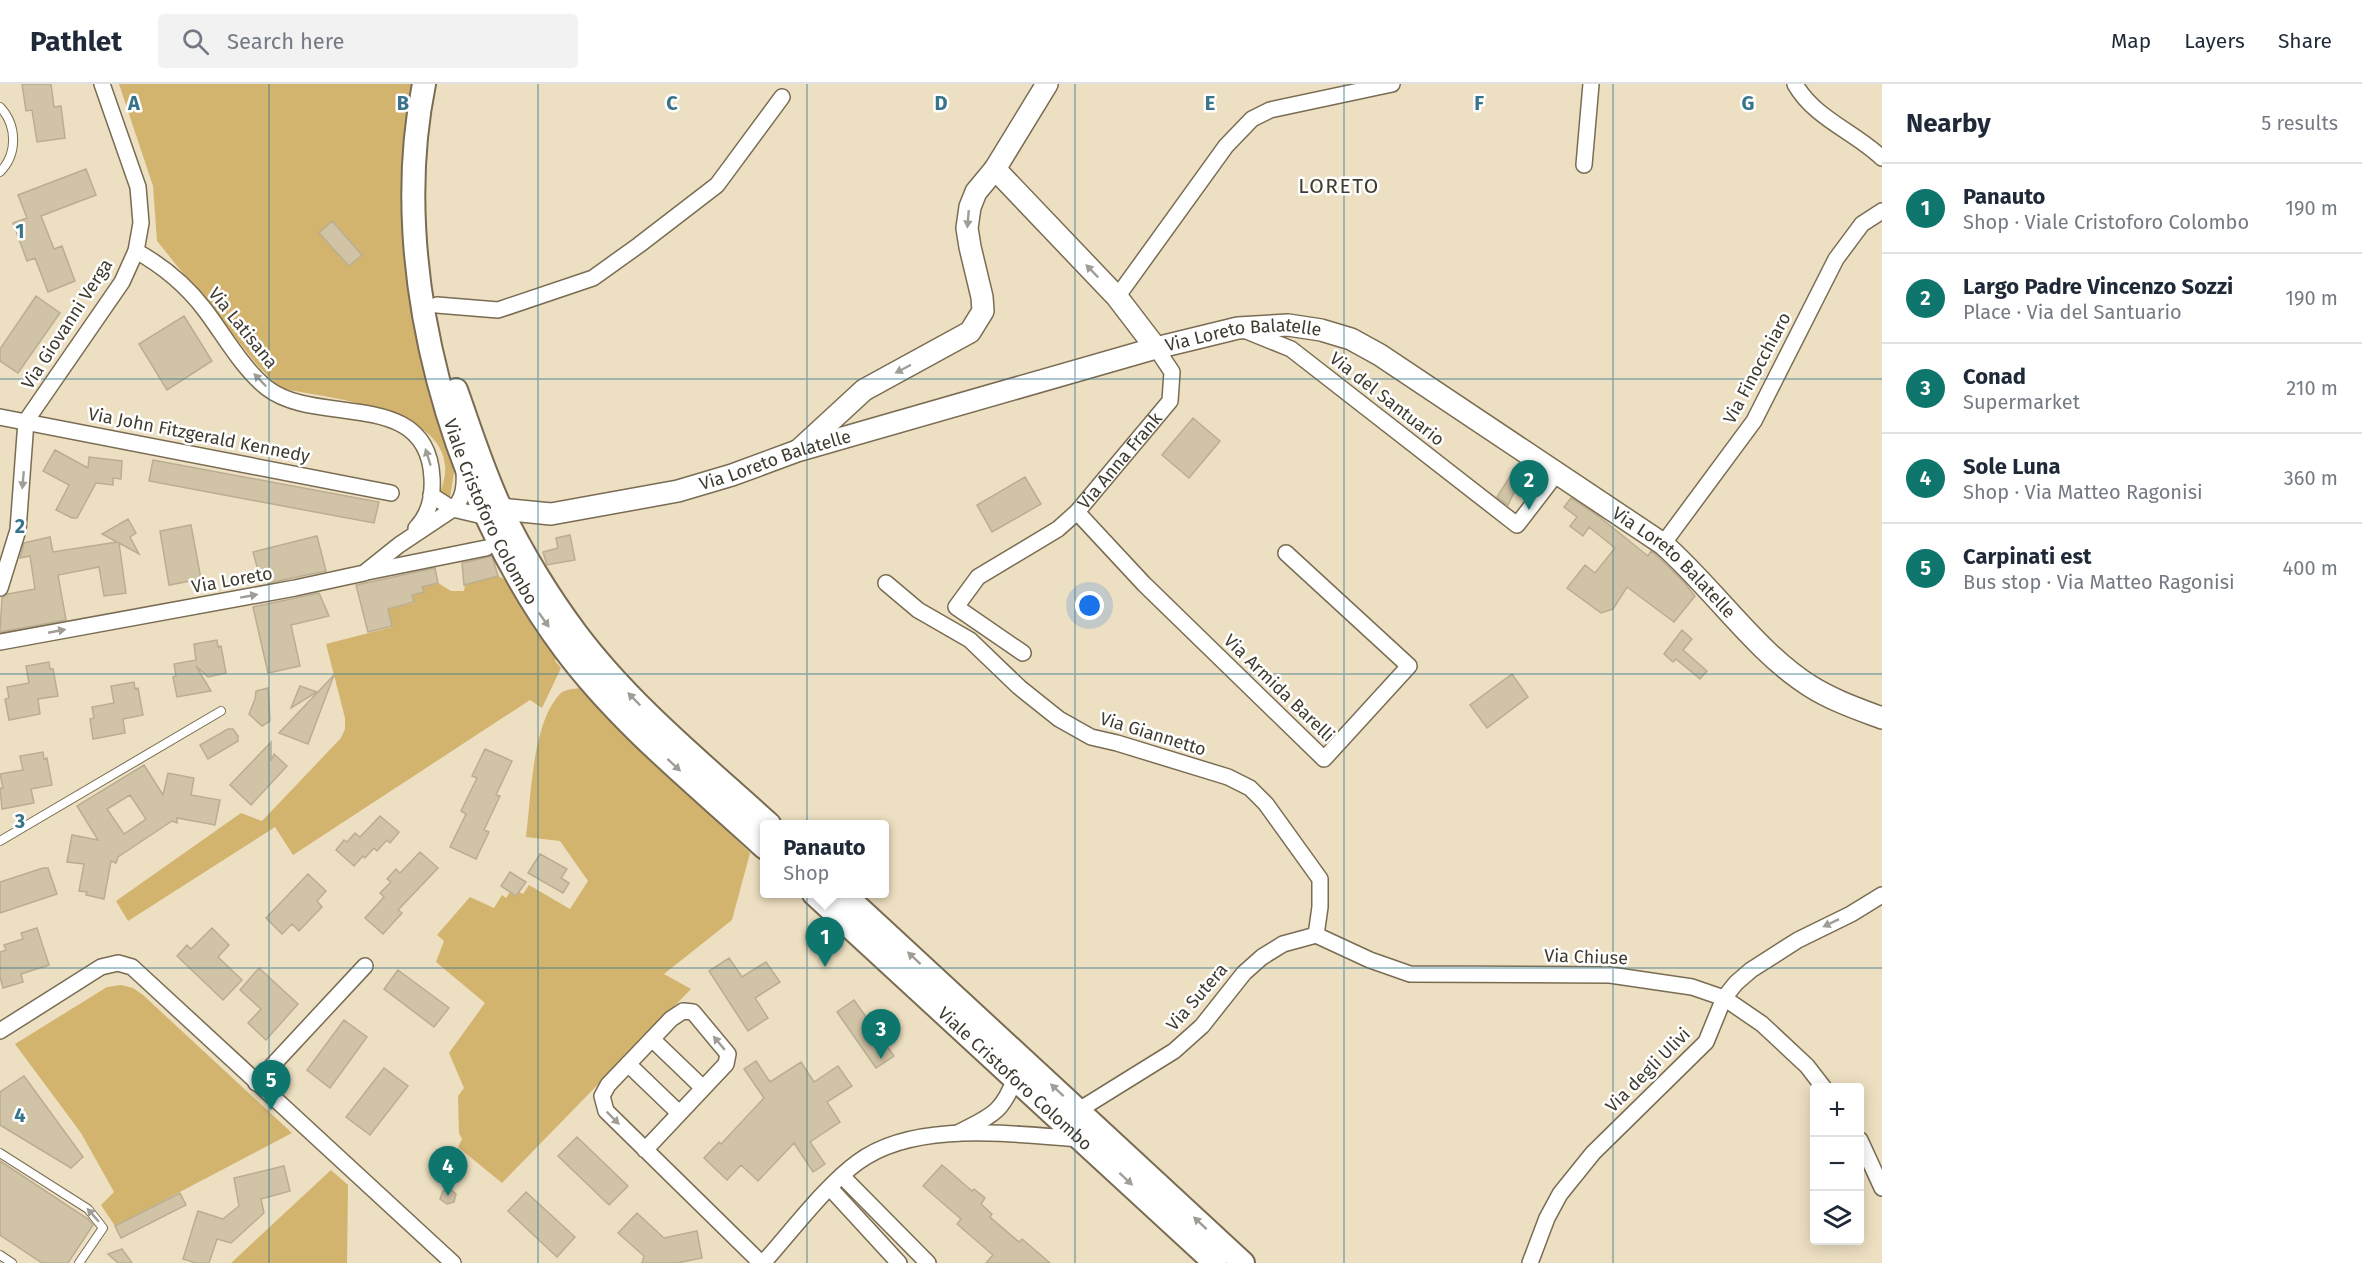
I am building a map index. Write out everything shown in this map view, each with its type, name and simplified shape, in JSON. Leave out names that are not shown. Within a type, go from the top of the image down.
[{"type":"main road","name":"Viale Cristoforo Colombo","points":[[424,84],[416,143],[414,211],[418,272],[428,340],[464,461],[494,513],[546,589],[577,634],[612,676],[647,712],[764,820]]},
{"type":"main road","name":"Viale Cristoforo Colombo","points":[[437,84],[429,139],[430,266],[457,391],[494,513],[534,605],[566,652],[640,733],[760,843]]},
{"type":"main road","name":"Viale Cristoforo Colombo","points":[[818,898],[1083,1139],[1215,1263]]},
{"type":"main road","name":"Viale Cristoforo Colombo","points":[[848,898],[1242,1263]]},
{"type":"street","name":"Via Giovanni Verga","points":[[26,421],[122,282],[136,251],[141,223],[138,187],[102,84]]},
{"type":"street","points":[[797,451],[864,390],[970,332],[978,322],[983,311],[967,228],[970,207],[976,192],[995,168],[1047,84]]},
{"type":"street","points":[[1117,297],[1226,146],[1252,119],[1270,110],[1392,84]]},
{"type":"street","points":[[1584,165],[1591,84]]},
{"type":"street","points":[[1795,84],[1799,92],[1816,110],[1882,158]]},
{"type":"street","points":[[437,305],[498,310],[593,278],[717,185],[782,97]]},
{"type":"street","name":"Via Anna Frank","points":[[940,622],[956,607],[978,576],[1058,529],[1077,512],[1170,400],[1172,372],[1156,348],[1117,297],[995,168]]},
{"type":"street","name":"Via Finocchiaro","points":[[1664,544],[1754,421],[1836,259],[1862,224],[1882,211]]},
{"type":"street","name":"Via Latisana","points":[[136,251],[176,278],[204,308],[249,368],[268,389],[281,396],[318,406],[378,416],[400,424],[415,433],[426,448],[431,462],[431,495],[427,514],[399,545]]},
{"type":"street","name":"Via Loreto Balatelle","points":[[494,513],[551,514],[678,491],[732,475],[797,451],[1156,348],[1238,328],[1288,326],[1321,330],[1351,339],[1409,373],[1664,544],[1686,564],[1763,647],[1809,686],[1845,704],[1882,718]]},
{"type":"street","name":"Via del Santuario","points":[[1238,328],[1291,349],[1517,525],[1557,473]]},
{"type":"street","name":"Via John Fitzgerald Kennedy","points":[[0,417],[391,493]]},
{"type":"street","points":[[0,588],[18,530],[26,421]]},
{"type":"street","points":[[453,509],[463,495],[464,461]]},
{"type":"street","points":[[431,495],[453,509],[494,513]]},
{"type":"street","name":"Via Loreto","points":[[0,642],[295,588],[364,573],[399,545],[453,509]]},
{"type":"street","name":"Via Armida Barelli","points":[[1077,512],[1144,584],[1324,759],[1409,666],[1286,553]]},
{"type":"street","points":[[364,573],[486,548]]},
{"type":"street","name":"Via Giannetto","points":[[886,583],[918,610],[970,640],[1019,687],[1059,720],[1091,737],[1228,777],[1250,788],[1266,804],[1320,879],[1320,908],[1316,935]]},
{"type":"street","points":[[956,607],[1023,653]]},
{"type":"street","name":"Via degli Ulivi","points":[[1530,1263],[1547,1218],[1560,1194],[1593,1153],[1706,1042],[1724,998],[1751,970],[1773,955],[1882,895]]},
{"type":"street","name":"Via Chiuse","points":[[1316,935],[1370,960],[1410,974],[1610,975],[1692,987],[1724,998],[1762,1024],[1807,1066],[1820,1083]]},
{"type":"street","name":"Via Sutera","points":[[1079,1110],[1174,1051],[1202,1026],[1245,973],[1262,957],[1283,944],[1316,935]]},
{"type":"street","points":[[0,1031],[101,967],[118,963],[132,967],[453,1263]]},
{"type":"street","points":[[256,1083],[364,966]]},
{"type":"street","points":[[645,1150],[726,1064],[728,1054],[693,1012],[683,1011],[671,1019],[608,1085],[602,1096],[606,1111],[645,1150],[762,1263],[830,1188],[858,1161],[916,1137],[958,1133],[1083,1139]]},
{"type":"street","points":[[652,1039],[703,1088]]},
{"type":"street","points":[[628,1064],[680,1113]]},
{"type":"street","points":[[958,1133],[995,1113],[1008,1098],[1015,1078]]},
{"type":"street","points":[[1864,1149],[1882,1188]]},
{"type":"street","points":[[842,1176],[928,1263]]},
{"type":"street","points":[[830,1188],[899,1263]]},
{"type":"lane","points":[[0,107],[8,115],[14,134],[12,152],[0,172]]},
{"type":"lane","points":[[0,841],[221,711]]},
{"type":"lane","points":[[0,1153],[88,1209],[103,1228],[79,1263]]},
{"type":"lane","points":[[0,1255],[12,1263]]},
{"type":"shaded area","points":[[119,84],[415,84],[407,136],[454,473],[450,497],[440,492],[445,465],[437,443],[419,426],[393,414],[364,405],[284,389],[275,383],[258,366],[157,241],[153,186]]},
{"type":"shaded area","points":[[498,576],[511,583],[557,653],[555,661],[561,668],[542,708],[530,700],[293,855],[275,827],[128,921],[116,901],[241,813],[262,821],[341,738],[345,729],[345,718],[326,644],[392,627],[388,609],[414,603],[412,595],[423,592],[422,587],[438,583],[451,591],[464,591],[465,585]]},
{"type":"shaded area","points":[[581,688],[588,691],[750,853],[732,920],[664,974],[691,989],[502,1183],[458,1147],[462,1139],[459,1133],[458,1096],[464,1088],[449,1053],[485,1003],[436,962],[444,941],[437,935],[470,897],[494,908],[502,895],[506,898],[510,892],[516,895],[519,892],[523,894],[529,885],[570,909],[588,881],[560,841],[526,837],[534,763],[543,724],[550,708],[561,693]]},
{"type":"shaded area","points":[[121,985],[133,988],[143,995],[292,1133],[115,1226],[101,1205],[114,1192],[81,1133],[15,1044],[107,987]]},
{"type":"shaded area","points":[[331,1170],[348,1185],[347,1263],[231,1263]]},
{"type":"building","points":[[22,84],[51,84],[54,107],[61,106],[65,138],[37,142],[32,110],[26,111]]},
{"type":"building","points":[[86,169],[96,195],[41,216],[54,249],[62,246],[75,281],[48,292],[35,258],[27,261],[13,223],[27,218],[18,195]]},
{"type":"building","points":[[332,221],[362,255],[349,266],[319,233]]},
{"type":"building","points":[[36,296],[60,313],[18,373],[0,361],[0,349]]},
{"type":"building","points":[[184,316],[212,361],[167,390],[139,344]]},
{"type":"building","points":[[1193,418],[1220,441],[1189,478],[1162,455]]},
{"type":"building","points":[[55,450],[88,468],[89,457],[122,461],[121,479],[113,478],[113,485],[96,483],[77,518],[72,518],[56,510],[69,485],[43,471]]},
{"type":"building","points":[[153,460],[379,502],[374,523],[149,481]]},
{"type":"building","points":[[1516,467],[1524,471],[1508,505],[1497,497]]},
{"type":"building","points":[[1025,477],[1041,504],[992,532],[977,505]]},
{"type":"building","points":[[1571,498],[1597,515],[1648,556],[1651,551],[1684,582],[1695,596],[1674,622],[1627,587],[1613,609],[1601,613],[1567,588],[1585,565],[1595,573],[1615,548],[1589,527],[1583,536],[1570,526],[1577,517],[1564,507]]},
{"type":"building","points":[[128,519],[136,533],[130,537],[139,554],[119,543],[126,593],[104,596],[99,567],[58,575],[66,620],[0,632],[2,598],[8,594],[35,589],[30,556],[20,558],[24,543],[50,537],[53,552],[117,542],[102,534]]},
{"type":"building","points":[[191,525],[201,579],[169,585],[160,531]]},
{"type":"building","points":[[570,535],[575,560],[547,565],[543,552],[558,548],[556,538]]},
{"type":"building","points":[[317,536],[326,571],[268,583],[266,572],[259,574],[253,552]]},
{"type":"building","points":[[492,556],[498,576],[464,585],[462,563]]},
{"type":"building","points":[[435,568],[438,583],[422,587],[424,592],[412,595],[414,602],[388,609],[392,626],[368,632],[356,585]]},
{"type":"building","points":[[319,593],[329,616],[291,625],[300,666],[268,673],[253,607]]},
{"type":"building","points":[[1682,630],[1692,639],[1683,650],[1707,671],[1700,679],[1676,659],[1673,662],[1664,654]]},
{"type":"building","points":[[217,640],[218,647],[221,646],[226,673],[208,677],[196,666],[211,691],[177,697],[173,677],[176,676],[174,664],[196,660],[194,644]]},
{"type":"building","points":[[49,662],[50,669],[53,669],[58,696],[38,699],[40,714],[9,720],[5,699],[9,698],[7,687],[29,683],[26,666]]},
{"type":"building","points":[[1512,674],[1528,697],[1487,728],[1470,705]]},
{"type":"building","points":[[334,675],[308,744],[279,733]]},
{"type":"building","points":[[134,682],[135,689],[138,688],[143,715],[123,719],[125,733],[93,739],[90,719],[94,718],[92,707],[114,703],[111,686]]},
{"type":"building","points":[[300,686],[317,692],[291,708]]},
{"type":"building","points":[[268,688],[270,721],[262,726],[249,714],[256,691]]},
{"type":"building","points":[[228,729],[233,729],[238,736],[238,741],[208,759],[200,745]]},
{"type":"building","points":[[271,742],[271,761],[274,754],[287,766],[251,805],[230,785]]},
{"type":"building","points":[[485,749],[512,761],[496,795],[500,796],[484,830],[489,832],[476,859],[450,847],[466,814],[461,811],[477,778],[472,776]]},
{"type":"building","points":[[43,752],[44,759],[47,758],[52,785],[31,789],[34,803],[2,809],[0,788],[3,788],[0,774],[23,770],[20,756]]},
{"type":"building","points":[[144,765],[163,795],[168,773],[194,778],[191,795],[220,800],[215,825],[177,818],[177,823],[172,821],[118,857],[116,863],[111,861],[104,899],[79,891],[84,864],[67,862],[72,835],[98,840],[77,806]],"holes":[[[130,795],[146,819],[124,834],[107,809]]]},
{"type":"building","points":[[380,816],[399,832],[390,843],[387,840],[377,851],[374,848],[354,866],[336,850],[344,840],[347,842],[355,833],[360,837]]},
{"type":"building","points":[[420,852],[438,868],[398,910],[402,913],[383,934],[365,918],[384,897],[380,893],[391,882],[387,879],[396,869],[400,873]]},
{"type":"building","points":[[540,854],[567,869],[561,878],[569,883],[563,893],[528,873]]},
{"type":"building","points":[[48,868],[57,894],[0,913],[0,882]]},
{"type":"building","points":[[510,872],[526,882],[516,896],[501,886]]},
{"type":"building","points":[[308,874],[326,891],[317,901],[322,907],[299,931],[292,924],[282,934],[266,918]]},
{"type":"building","points":[[37,928],[49,965],[21,974],[23,982],[3,988],[0,977],[0,952],[6,950],[4,945],[23,939],[21,933]]},
{"type":"building","points":[[212,928],[229,945],[218,957],[242,980],[223,1000],[177,956],[187,945],[191,949]]},
{"type":"building","points":[[729,958],[742,977],[766,962],[780,982],[755,998],[768,1018],[748,1031],[709,971]]},
{"type":"building","points":[[259,968],[298,1004],[266,1040],[248,1023],[261,1009],[240,990]]},
{"type":"building","points":[[398,970],[449,1008],[434,1027],[384,989]]},
{"type":"building","points":[[854,1000],[894,1056],[876,1068],[837,1012]]},
{"type":"building","points":[[344,1020],[367,1037],[330,1088],[307,1070]]},
{"type":"building","points":[[756,1061],[770,1082],[801,1062],[814,1082],[838,1066],[852,1086],[827,1102],[840,1122],[810,1142],[825,1164],[813,1172],[794,1143],[758,1181],[741,1165],[727,1180],[704,1158],[719,1142],[721,1144],[764,1098],[744,1069]]},
{"type":"building","points":[[384,1068],[408,1086],[370,1135],[346,1117]]},
{"type":"building","points":[[24,1076],[83,1157],[71,1168],[0,1125],[0,1092]]},
{"type":"building","points":[[577,1137],[628,1186],[609,1205],[558,1156]]},
{"type":"building","points":[[0,1161],[88,1219],[93,1225],[68,1263],[42,1263],[0,1235]]},
{"type":"building","points":[[942,1165],[972,1191],[974,1189],[985,1198],[981,1204],[992,1214],[990,1217],[1019,1242],[1022,1239],[1050,1263],[986,1263],[993,1255],[957,1224],[961,1219],[923,1186]]},
{"type":"building","points":[[284,1166],[290,1191],[261,1199],[264,1213],[231,1243],[217,1239],[209,1263],[196,1263],[183,1259],[198,1211],[223,1219],[239,1206],[234,1178]]},
{"type":"building","points":[[450,1189],[456,1194],[454,1202],[447,1204],[440,1199],[443,1191]]},
{"type":"building","points":[[526,1192],[575,1237],[557,1257],[508,1211]]},
{"type":"building","points":[[180,1193],[186,1205],[121,1238],[115,1226]]},
{"type":"building","points":[[637,1213],[664,1238],[697,1231],[702,1258],[677,1263],[642,1263],[644,1256],[618,1233]]},
{"type":"building","points":[[122,1249],[132,1263],[118,1263],[108,1254]]},
{"type":"place","name":"Largo Padre Vincenzo Sozzi","points":[[1529,510]]},
{"type":"place","name":"Panauto","points":[[825,967]]},
{"type":"place","name":"Conad","points":[[881,1059]]},
{"type":"place","name":"Carpinati est","points":[[271,1110]]},
{"type":"place","name":"Sole Luna","points":[[448,1196]]},
{"type":"district","name":"LORETO","points":[[1339,186]]}]
